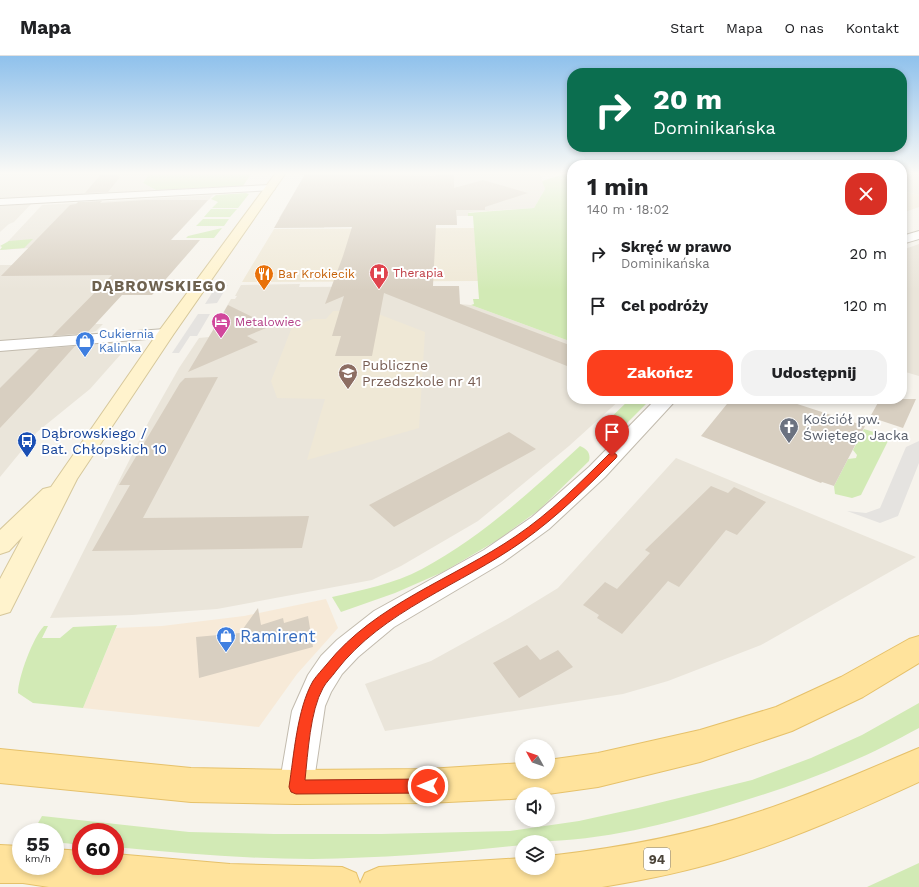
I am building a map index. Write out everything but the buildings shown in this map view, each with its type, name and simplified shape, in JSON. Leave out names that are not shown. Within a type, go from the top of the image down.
[{"type":"main road","points":[[0,604],[66,479],[165,334],[252,213]]},
{"type":"main road","points":[[0,545],[66,479]]},
{"type":"main road","points":[[0,766],[191,785],[296,787],[428,786],[511,782],[598,770],[700,746],[781,720],[852,687],[919,648]]},
{"type":"main road","name":"94","points":[[379,887],[495,884],[658,858],[730,840],[833,803],[919,765]]},
{"type":"main road","points":[[0,864],[12,865]]},
{"type":"main road","points":[[64,869],[230,883],[342,887]]},
{"type":"street","points":[[907,239],[919,235]]},
{"type":"street","points":[[0,346],[165,334]]},
{"type":"street","points":[[296,787],[309,707],[318,685],[344,651],[370,628],[393,612],[478,565],[521,538],[575,494],[662,404]]},
{"type":"shaded area","points":[[0,213],[23,213],[14,222],[9,224],[0,232]]},
{"type":"shaded area","points":[[35,213],[197,213],[176,235],[154,235],[151,240],[0,250]]},
{"type":"shaded area","points":[[282,213],[468,213],[468,216],[457,216],[457,225],[325,225],[324,228],[275,228],[283,218],[279,218]]},
{"type":"shaded area","points":[[474,228],[478,281],[242,282],[274,229]]},
{"type":"shaded area","points":[[919,244],[919,376],[907,372],[907,248]]},
{"type":"shaded area","points":[[0,265],[123,265],[95,324],[103,324],[96,331],[83,335],[0,342]]},
{"type":"shaded area","points":[[300,284],[299,287],[459,286],[459,304],[471,305],[567,340],[567,404],[615,404],[569,446],[478,521],[401,566],[372,580],[217,609],[132,615],[50,618],[149,421],[179,368],[199,338],[209,337],[231,299],[235,299],[237,296],[235,296],[241,285]]},
{"type":"shaded area","points":[[217,285],[228,285],[217,303],[205,304]]},
{"type":"shaded area","name":"Publiczne Przedszkole nr 41","points":[[368,310],[425,332],[419,428],[307,460],[325,399],[277,398],[271,381],[292,327],[313,319],[326,319],[333,311]]},
{"type":"shaded area","points":[[198,314],[210,314],[197,336],[190,336],[179,353],[172,353]]},
{"type":"shaded area","points":[[120,341],[121,354],[90,389],[37,432],[0,477],[0,350]]},
{"type":"shaded area","points":[[919,441],[919,463],[898,516],[880,523],[847,511],[866,513],[880,508],[906,447]]},
{"type":"shaded area","points":[[676,458],[916,557],[761,645],[668,681],[623,694],[385,731],[365,684],[431,661],[509,618],[558,588]]},
{"type":"shaded area","points":[[326,599],[338,628],[297,674],[259,727],[83,708],[116,628],[162,626],[244,616]]},
{"type":"green space","points":[[208,213],[234,213],[230,217],[204,217]]},
{"type":"green space","points":[[468,213],[567,213],[567,340],[471,305],[474,304],[473,299],[479,299],[473,216],[468,216]]},
{"type":"green space","points":[[203,219],[229,219],[224,226],[196,226]]},
{"type":"green space","points":[[222,228],[214,238],[186,238],[188,236]]},
{"type":"green space","points":[[33,239],[24,248],[0,250],[2,247],[0,246],[9,241]]},
{"type":"green space","points":[[625,404],[646,404],[616,434],[601,427]]},
{"type":"green space","points":[[864,429],[890,437],[861,495],[852,498],[835,494],[834,486],[848,459],[856,458],[857,455],[853,450]]},
{"type":"green space","points":[[580,446],[585,448],[588,452],[589,461],[539,510],[496,541],[443,572],[395,593],[341,612],[332,597],[400,579],[422,569],[444,556],[486,528],[543,480]]},
{"type":"green space","points":[[117,625],[83,708],[33,703],[18,693],[27,658],[35,639],[44,626],[48,626],[42,638],[60,638],[73,627]]},
{"type":"green space","points":[[919,703],[919,728],[875,751],[832,770],[769,793],[671,822],[598,837],[555,841],[555,835],[515,835],[515,846],[444,853],[365,858],[288,859],[238,857],[124,848],[124,825],[189,832],[274,834],[381,834],[510,831],[538,827],[555,827],[555,824],[579,821],[638,808],[752,780],[811,758],[862,735]]},
{"type":"green space","points":[[42,816],[106,823],[72,823],[72,844],[64,843],[64,823],[38,823]]},
{"type":"green space","points":[[919,863],[919,887],[867,887]]},
{"type":"place","name":"Therapia","points":[[379,290]]},
{"type":"place","name":"Bar Krokiecik","points":[[264,291]]},
{"type":"place","name":"Metalowiec","points":[[221,339]]},
{"type":"place","name":"Cukiernia Kalinka","points":[[85,358]]},
{"type":"place","name":"Publiczne Przedszkole nr 41","points":[[348,390]]},
{"type":"place","name":"Kościół pw. Świętego Jacka","points":[[789,444]]},
{"type":"place","name":"Dąbrowskiego / Bat. Chłopskich 10","points":[[27,458]]},
{"type":"place","name":"Ramirent","points":[[226,653]]},
{"type":"district","name":"DĄBROWSKIEGO","points":[[159,286]]},
{"type":"route","points":[[428,786],[296,787],[309,707],[318,685],[329,668],[344,651],[370,628],[393,612],[478,565],[521,538],[575,494],[612,456]]}]
